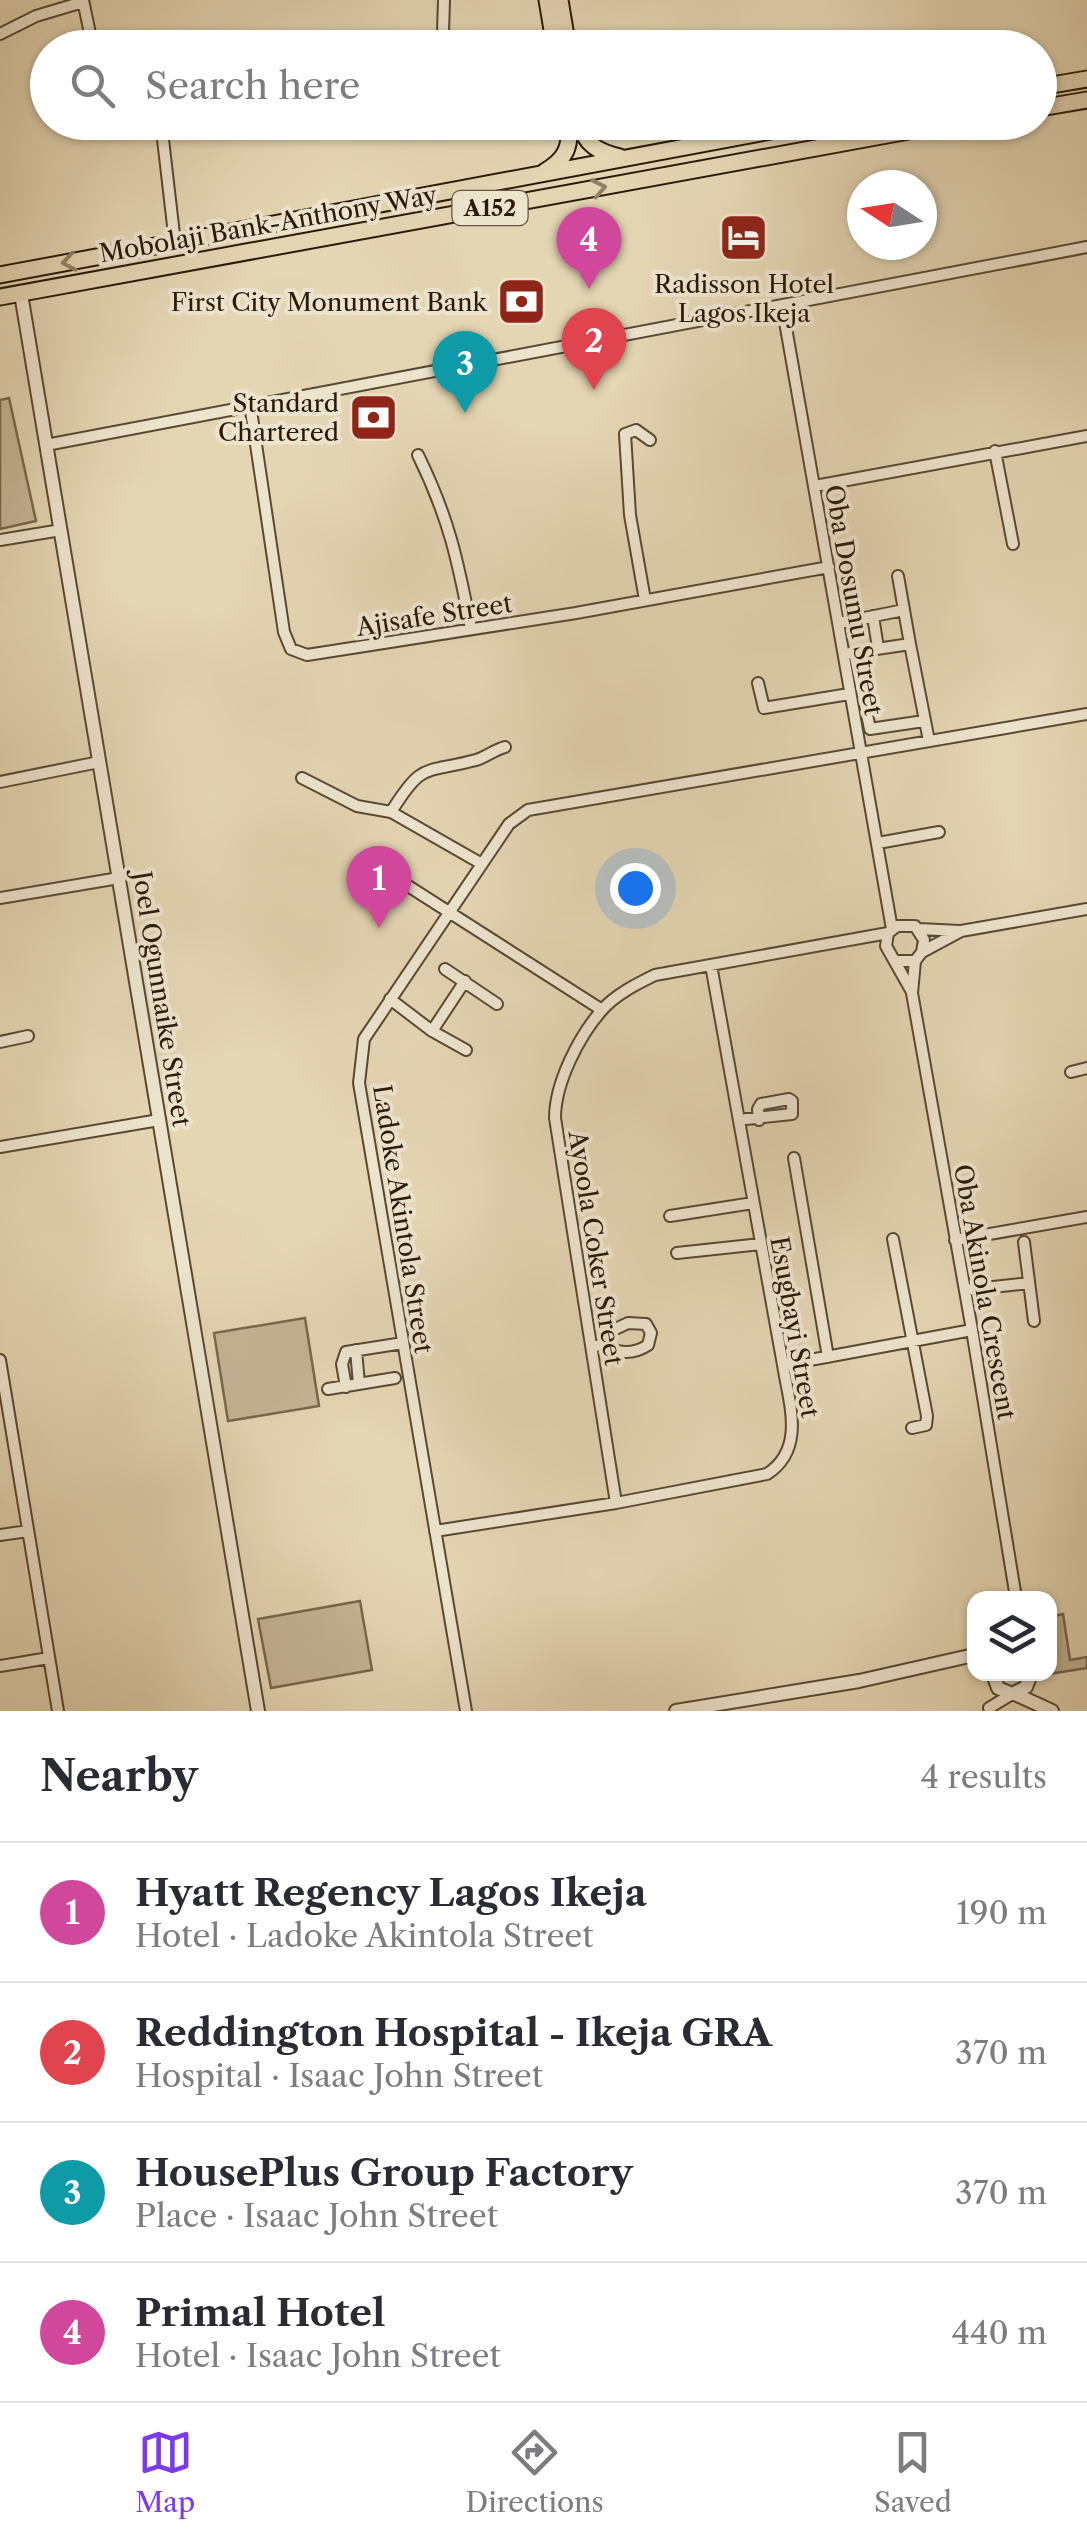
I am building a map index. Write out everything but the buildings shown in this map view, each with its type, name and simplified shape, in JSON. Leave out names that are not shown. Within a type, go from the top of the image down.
[{"type":"main road","points":[[547,0],[552,30]]},
{"type":"main road","points":[[560,0],[565,30]]},
{"type":"main road","points":[[1057,84],[1087,79]]},
{"type":"main road","points":[[1057,105],[1087,100]]},
{"type":"main road","points":[[539,175],[560,162],[568,150],[568,140]]},
{"type":"main road","points":[[587,140],[602,152],[628,159]]},
{"type":"main road","name":"Mobolaji Bank-Anthony Way","points":[[0,275],[726,140]]},
{"type":"main road","points":[[801,151],[814,140]]},
{"type":"main road","points":[[842,140],[846,142]]},
{"type":"main road","name":"Mobolaji Bank-Anthony Way","points":[[0,297],[857,140]]},
{"type":"street","points":[[442,30],[444,0]]},
{"type":"street","points":[[0,34],[36,16],[83,1],[89,30]]},
{"type":"street","points":[[163,140],[176,243]]},
{"type":"street","points":[[46,445],[1087,247]]},
{"type":"street","name":"Joel Ogunnaike Street","points":[[21,294],[258,1711]]},
{"type":"street","name":"Oba Dosumu Street","points":[[782,305],[878,842],[890,931]]},
{"type":"street","name":"Ajisafe Street","points":[[250,404],[284,632],[291,649],[307,655],[829,568]]},
{"type":"street","points":[[646,600],[630,515],[625,434],[636,430],[650,440]]},
{"type":"street","points":[[814,486],[1087,436]]},
{"type":"street","points":[[995,451],[1013,544]]},
{"type":"street","points":[[418,454],[454,542],[471,629]]},
{"type":"street","points":[[0,540],[60,530]]},
{"type":"street","points":[[898,576],[930,741]]},
{"type":"street","points":[[839,623],[904,610]]},
{"type":"street","points":[[873,616],[878,648]]},
{"type":"street","points":[[910,644],[852,653],[870,730],[924,721]]},
{"type":"street","points":[[758,683],[764,708],[849,694]]},
{"type":"street","name":"Ladoke Akintola Street","points":[[466,1711],[359,1083],[364,1039],[510,824],[528,810],[1087,714]]},
{"type":"street","points":[[392,812],[414,777],[424,770],[482,758],[505,747]]},
{"type":"street","points":[[0,782],[99,762]]},
{"type":"street","points":[[302,778],[357,806],[392,812],[482,864]]},
{"type":"street","points":[[878,842],[939,832]]},
{"type":"street","points":[[378,866],[602,1010]]},
{"type":"street","points":[[0,898],[119,878]]},
{"type":"street","points":[[886,901],[924,940],[912,992]]},
{"type":"street","points":[[912,992],[897,961],[888,952],[890,931],[914,927],[961,931],[1087,909]]},
{"type":"street","name":"Ayoola Coker Street","points":[[616,1503],[574,1254],[555,1101],[558,1087],[602,1010],[632,986],[656,975],[890,931]]},
{"type":"street","points":[[897,961],[919,957],[961,931]]},
{"type":"street","name":"Esugbayi Street","points":[[435,1532],[767,1474],[778,1467],[790,1450],[784,1365],[711,965]]},
{"type":"street","points":[[445,969],[497,1004]]},
{"type":"street","points":[[432,1031],[465,982]]},
{"type":"street","name":"Oba Akinola Crescent","points":[[912,992],[1015,1591]]},
{"type":"street","points":[[390,999],[432,1031],[466,1050]]},
{"type":"street","points":[[0,1042],[28,1036]]},
{"type":"street","points":[[1071,1072],[1087,1068]]},
{"type":"street","points":[[746,1119],[759,1120]]},
{"type":"street","points":[[0,1147],[159,1120]]},
{"type":"street","points":[[794,1158],[828,1357]]},
{"type":"street","points":[[670,1216],[753,1204]]},
{"type":"street","points":[[956,1240],[1087,1217]]},
{"type":"street","points":[[893,1239],[927,1416],[926,1425],[912,1428]]},
{"type":"street","points":[[1024,1242],[1034,1320]]},
{"type":"street","points":[[677,1253],[761,1244]]},
{"type":"street","points":[[964,1290],[1029,1283]]},
{"type":"street","points":[[784,1365],[972,1330]]},
{"type":"street","points":[[346,1386],[346,1352],[403,1343]]},
{"type":"street","points":[[592,1346],[604,1344]]},
{"type":"street","points":[[356,1350],[359,1384]]},
{"type":"street","points":[[0,1360],[58,1711]]},
{"type":"street","points":[[328,1390],[395,1378]]},
{"type":"street","points":[[0,1535],[28,1531]]},
{"type":"street","points":[[676,1711],[967,1657]]},
{"type":"street","points":[[0,1666],[49,1658]]},
{"type":"street","points":[[999,1681],[1008,1692],[1050,1710]]},
{"type":"street","points":[[988,1709],[1008,1692],[1026,1688],[1028,1681]]},
{"type":"street","points":[[1035,1681],[1050,1710]]},
{"type":"shaded area","points":[[9,398],[36,521],[0,529],[0,400]]},
{"type":"shaded area","points":[[305,1318],[319,1406],[228,1421],[214,1333]]},
{"type":"shaded area","points":[[360,1601],[372,1670],[271,1688],[258,1619]]},
{"type":"shaded area","points":[[1063,1614],[1070,1660],[1087,1657],[1087,1668],[1057,1673],[1057,1615]]},
{"type":"place","name":"Radisson Hotel Lagos Ikeja","points":[[744,238]]},
{"type":"place","name":"Primal Hotel","points":[[589,289]]},
{"type":"place","name":"First City Monument Bank","points":[[522,302]]},
{"type":"place","name":"Reddington Hospital - Ikeja GRA","points":[[594,390]]},
{"type":"place","name":"HousePlus Group Factory","points":[[465,413]]},
{"type":"place","name":"Standard Chartered","points":[[374,417]]},
{"type":"place","name":"Hyatt Regency Lagos Ikeja","points":[[379,928]]}]
